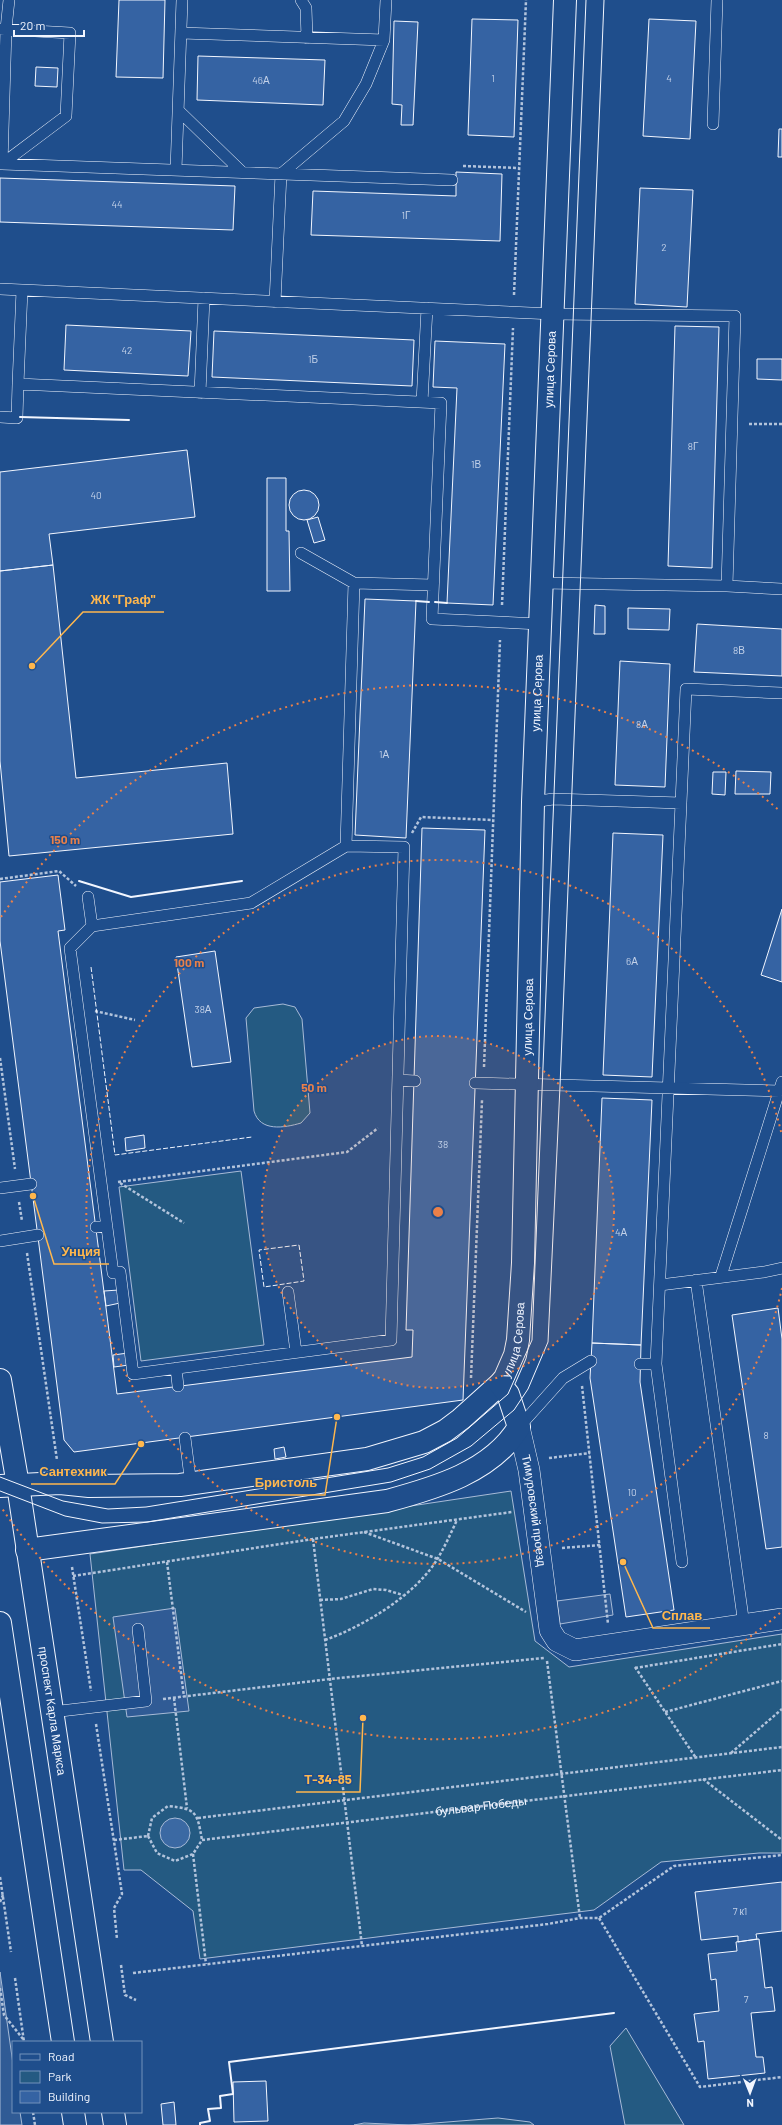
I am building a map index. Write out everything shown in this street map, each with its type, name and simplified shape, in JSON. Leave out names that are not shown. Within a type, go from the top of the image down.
[{"type":"street","name":"улица Серова","points":[[9,1485],[60,1483],[89,1486],[191,1484],[367,1459],[424,1442],[462,1420],[505,1378],[515,1355],[518,1340],[523,1263],[533,802],[566,0]]},
{"type":"street","name":"проспект Карла Маркса","points":[[0,1380],[9,1485],[27,1550],[102,2041]]},
{"type":"street","name":"Тимуровский проезд","points":[[500,1384],[508,1394],[519,1427],[527,1461],[550,1630],[557,1641],[575,1650],[744,1625]]},
{"type":"street","points":[[27,1550],[387,1501],[431,1489],[471,1470],[499,1453],[510,1441],[519,1427]]},
{"type":"street","points":[[744,1625],[782,1619]]},
{"type":"street","points":[[0,1623],[63,2041]]},
{"type":"street","points":[[73,2113],[75,2125]]},
{"type":"street","points":[[113,2113],[115,2125]]},
{"type":"lane","points":[[2,164],[3,29],[9,0]]},
{"type":"lane","points":[[176,170],[182,0]]},
{"type":"lane","points":[[301,0],[306,8],[307,38]]},
{"type":"lane","points":[[276,302],[281,174],[344,121],[366,84],[384,40],[386,0]]},
{"type":"lane","points":[[714,124],[717,0]]},
{"type":"lane","points":[[2,164],[66,116],[70,33],[3,29]]},
{"type":"lane","points":[[181,33],[384,40]]},
{"type":"lane","points":[[178,110],[242,172]]},
{"type":"lane","points":[[2,164],[452,180]]},
{"type":"lane","points":[[0,290],[554,314],[735,316],[730,424],[727,586]]},
{"type":"lane","points":[[0,417],[17,418],[22,290]]},
{"type":"lane","points":[[200,393],[204,298]]},
{"type":"lane","points":[[422,402],[426,308]]},
{"type":"lane","points":[[18,384],[441,403],[432,619],[540,624]]},
{"type":"lane","points":[[302,553],[354,583],[433,586]]},
{"type":"lane","points":[[346,846],[354,583]]},
{"type":"lane","points":[[542,583],[727,586],[782,589]]},
{"type":"lane","points":[[682,1562],[656,1364],[686,689],[782,693]]},
{"type":"lane","points":[[533,802],[553,799],[681,804]]},
{"type":"lane","points":[[346,846],[404,847],[391,1340],[133,1374],[120,1272],[113,1273],[101,1226],[97,1179],[70,948],[92,926],[251,903],[346,846]]},
{"type":"lane","points":[[88,897],[92,926]]},
{"type":"lane","points":[[398,1080],[415,1080]]},
{"type":"lane","points":[[479,1083],[668,1087],[780,1087],[721,1276]]},
{"type":"lane","points":[[0,1188],[31,1184]]},
{"type":"lane","points":[[0,1241],[38,1235]]},
{"type":"lane","points":[[660,1285],[721,1276],[764,1272],[782,1268]]},
{"type":"lane","points":[[696,1280],[744,1625]]},
{"type":"lane","points":[[288,1292],[296,1352]]},
{"type":"lane","points":[[519,1427],[563,1378],[591,1361]]},
{"type":"lane","points":[[640,1364],[656,1364]]},
{"type":"lane","points":[[176,1368],[178,1386]]},
{"type":"lane","points":[[185,1438],[191,1484]]},
{"type":"lane","points":[[52,1712],[146,1701],[138,1629]]},
{"type":"path","points":[[471,1381],[479,1083],[493,820],[526,0]]},
{"type":"path","points":[[452,180],[453,166],[519,168]]},
{"type":"path","points":[[730,424],[782,424]]},
{"type":"path","points":[[404,847],[420,817],[493,820]]},
{"type":"path","points":[[0,879],[59,872],[88,897]]},
{"type":"path","points":[[78,1014],[96,1011],[135,1020]]},
{"type":"path","points":[[0,1058],[58,1466]]},
{"type":"path","points":[[97,1179],[119,1182],[347,1152],[397,1113]]},
{"type":"path","points":[[119,1182],[184,1223]]},
{"type":"path","points":[[580,1368],[608,1624]]},
{"type":"path","points":[[527,1461],[590,1453]]},
{"type":"path","points":[[73,1576],[313,1539],[534,1509]]},
{"type":"path","points":[[325,1640],[350,1630],[390,1606],[414,1586],[438,1559],[457,1519]]},
{"type":"path","points":[[363,1532],[438,1559],[528,1613]]},
{"type":"path","points":[[313,1539],[362,1946]]},
{"type":"path","points":[[539,1550],[600,1545]]},
{"type":"path","points":[[71,1560],[122,1894],[114,1908],[117,1939]]},
{"type":"path","points":[[167,1562],[184,1697]]},
{"type":"path","points":[[320,1600],[341,1598],[373,1589],[386,1590],[404,1595]]},
{"type":"path","points":[[635,1668],[782,1644]]},
{"type":"path","points":[[146,1701],[330,1679],[546,1658],[563,1774],[580,1918]]},
{"type":"path","points":[[632,1663],[696,1758]]},
{"type":"path","points":[[666,1712],[782,1681]]},
{"type":"path","points":[[174,1698],[187,1808]]},
{"type":"path","points":[[731,1753],[782,1709]]},
{"type":"path","name":"бульвар Победы","points":[[198,1818],[782,1747]]},
{"type":"path","name":"бульвар Победы","points":[[202,1840],[782,1770]]},
{"type":"path","points":[[703,1779],[782,1840]]},
{"type":"path","points":[[168,1806],[187,1808],[198,1818],[202,1840],[193,1854],[174,1861],[157,1853],[148,1836],[152,1818],[168,1806]]},
{"type":"path","points":[[114,1840],[148,1836]]},
{"type":"path","points":[[193,1854],[206,1964]]},
{"type":"path","points":[[133,1973],[580,1918],[600,1918],[674,1866],[782,1855]]},
{"type":"path","points":[[0,1877],[11,1952]]},
{"type":"path","points":[[0,1902],[3,1895]]},
{"type":"path","points":[[600,1918],[700,2087],[782,2077]]},
{"type":"path","points":[[121,1965],[125,1995],[136,2000]]},
{"type":"path","points":[[15,1978],[24,2041]]},
{"type":"path","points":[[0,1988],[4,2015],[24,2041]]},
{"type":"path","points":[[33,2113],[35,2125]]},
{"type":"green space","points":[[283,1004],[295,1007],[302,1019],[310,1113],[301,1123],[273,1127],[261,1122],[257,1118],[254,1111],[246,1018],[254,1008]]},
{"type":"green space","points":[[241,1171],[264,1345],[141,1361],[119,1187]]},
{"type":"green space","points":[[511,1491],[535,1641],[569,1667],[782,1634],[782,1853],[759,1853],[661,1862],[594,1910],[200,1959],[193,1911],[141,1870],[124,1870],[90,1554]]},
{"type":"green space","points":[[626,2028],[684,2125],[625,2125],[610,2046]]},
{"type":"green space","points":[[498,2118],[530,2122],[534,2125],[409,2125]]},
{"type":"green space","points":[[364,2123],[409,2125],[354,2125]]},
{"type":"shaded area","points":[[610,1594],[613,1615],[560,1624],[557,1601]]},
{"type":"shaded area","points":[[175,1608],[189,1711],[127,1717],[113,1617]]},
{"type":"shaded area","points":[[175,1818],[186,1822],[190,1833],[186,1844],[175,1848],[164,1844],[160,1833],[164,1822]]},
{"type":"shaded area","points":[[0,1972],[12,2057],[12,2113],[20,2113],[22,2125],[0,2125]]},
{"type":"building","points":[[119,0],[165,0],[163,78],[116,77]]},
{"type":"building","points":[[472,19],[518,20],[514,137],[468,135]]},
{"type":"building","points":[[649,19],[696,21],[690,139],[643,136]]},
{"type":"building","points":[[394,21],[418,22],[413,125],[401,125],[402,105],[392,104]]},
{"type":"building","points":[[198,56],[325,60],[323,105],[197,100]]},
{"type":"building","points":[[36,67],[58,68],[57,87],[35,86]]},
{"type":"building","points":[[779,129],[782,129],[782,157],[778,157]]},
{"type":"building","points":[[456,172],[502,174],[500,241],[311,235],[313,191],[456,196]]},
{"type":"building","points":[[0,178],[235,186],[233,230],[0,222]]},
{"type":"building","points":[[640,188],[693,190],[687,307],[635,304]]},
{"type":"building","points":[[66,325],[191,331],[188,376],[64,370]]},
{"type":"building","points":[[675,326],[719,327],[712,568],[668,566]]},
{"type":"building","points":[[214,331],[414,340],[412,386],[212,377]]},
{"type":"building","points":[[435,341],[505,344],[493,605],[447,603],[457,388],[433,387]]},
{"type":"building","points":[[757,359],[782,359],[782,380],[757,379]]},
{"type":"building","points":[[187,450],[195,517],[49,534],[53,565],[0,571],[0,472]]},
{"type":"building","points":[[267,478],[286,478],[286,531],[289,531],[290,591],[267,591]]},
{"type":"building","points":[[304,490],[310,491],[318,499],[318,511],[310,519],[304,520],[298,519],[290,511],[289,505],[290,499],[298,491]]},
{"type":"building","points":[[318,517],[325,540],[314,543],[307,520]]},
{"type":"building","points":[[53,565],[76,778],[227,763],[233,834],[9,856],[0,761],[0,571]]},
{"type":"building","points":[[365,599],[416,601],[406,838],[355,835]]},
{"type":"building","points":[[595,605],[605,606],[605,634],[594,634]]},
{"type":"building","points":[[628,608],[670,609],[669,630],[628,629]]},
{"type":"building","points":[[697,624],[782,629],[782,676],[694,672]]},
{"type":"building","points":[[620,661],[670,664],[665,787],[615,785]]},
{"type":"building","points":[[736,771],[771,772],[770,794],[735,794]]},
{"type":"building","points":[[713,772],[726,772],[725,795],[712,794]]},
{"type":"building","points":[[422,828],[485,830],[463,1400],[74,1452],[64,1440],[0,941],[0,882],[58,875],[65,930],[58,931],[117,1394],[412,1357],[413,1330],[406,1330]]},
{"type":"building","points":[[613,833],[663,835],[652,1077],[603,1075]]},
{"type":"building","points":[[782,909],[782,982],[761,975]]},
{"type":"building","points":[[215,951],[231,1062],[192,1067],[176,957]]},
{"type":"building","points":[[602,1098],[652,1100],[641,1345],[592,1343]]},
{"type":"building","points":[[144,1135],[145,1148],[126,1151],[125,1138]]},
{"type":"building","points":[[119,1290],[120,1303],[106,1306],[104,1291]]},
{"type":"building","points":[[778,1308],[782,1339],[782,1547],[766,1549],[732,1315]]},
{"type":"building","points":[[592,1343],[641,1345],[640,1382],[674,1610],[626,1617],[590,1378]]},
{"type":"building","points":[[128,1353],[129,1365],[114,1367],[113,1355]]},
{"type":"building","points":[[284,1447],[286,1457],[275,1459],[274,1449]]},
{"type":"building","points":[[782,1882],[782,1931],[756,1934],[757,1939],[738,1942],[738,1936],[701,1940],[695,1892]]},
{"type":"building","points":[[759,1939],[765,1988],[772,1987],[775,2011],[751,2013],[756,2057],[763,2057],[765,2073],[708,2079],[704,2041],[698,2042],[694,2014],[719,2011],[716,1979],[711,1980],[708,1954],[737,1951],[736,1942]]},
{"type":"building","points":[[266,2081],[268,2121],[234,2122],[233,2082]]},
{"type":"building","points":[[174,2102],[176,2125],[163,2125],[161,2104]]},
{"type":"tram line","points":[[0,1477],[63,1501],[108,1509],[146,1507],[388,1468],[423,1457],[457,1438],[508,1394],[532,1340],[586,0]]},
{"type":"tram line","points":[[0,1491],[65,1516],[102,1523],[147,1522],[391,1482],[430,1469],[471,1446],[514,1410],[528,1389],[548,1342],[560,1086],[604,0]]},
{"type":"fence","points":[[91,967],[115,1155],[252,1137]]},
{"type":"fence","points":[[299,1245],[304,1281],[264,1287],[259,1250],[299,1245]]},
{"type":"wall","points":[[20,417],[129,420]]},
{"type":"wall","points":[[416,601],[429,602]]},
{"type":"wall","points":[[435,602],[447,603]]},
{"type":"wall","points":[[79,881],[131,897],[242,881]]},
{"type":"wall","points":[[200,2125],[200,2123],[210,2121],[208,2109],[221,2108],[220,2096],[233,2094],[229,2062],[614,2013]]},
{"type":"place","name":"ЖК \"Граф\"","points":[[32,666]]},
{"type":"place","name":"Унция","points":[[33,1196]]},
{"type":"place","name":"Бристоль","points":[[337,1417]]},
{"type":"place","name":"Сантехник","points":[[141,1444]]},
{"type":"place","name":"Сплав","points":[[623,1562]]},
{"type":"place","name":"Т-34-85","points":[[363,1718]]}]
